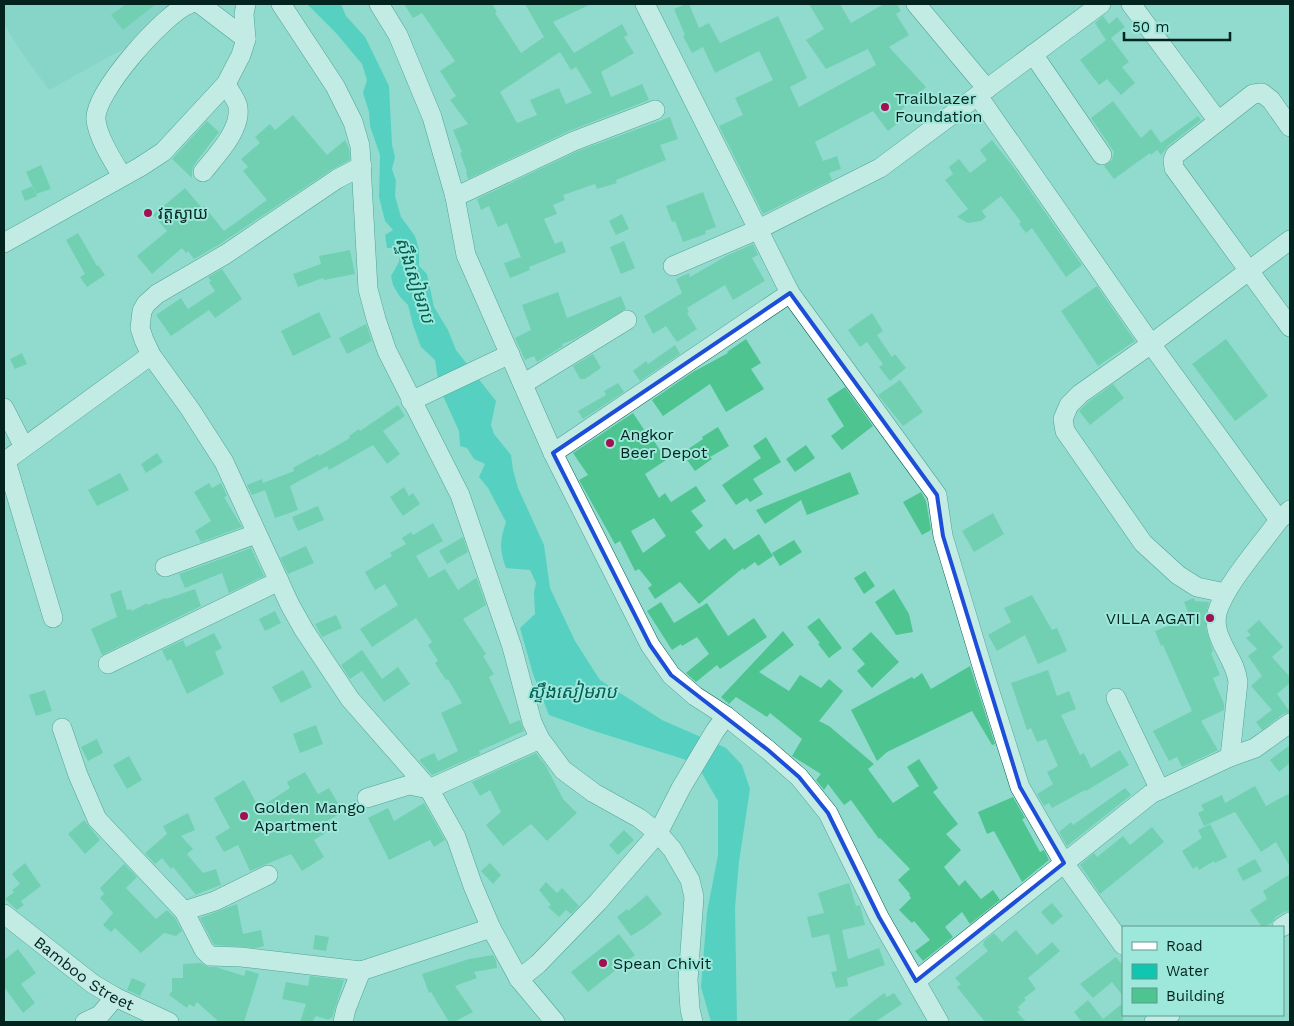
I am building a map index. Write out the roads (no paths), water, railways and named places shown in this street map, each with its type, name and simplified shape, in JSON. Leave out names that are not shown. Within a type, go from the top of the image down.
[{"type":"street","points":[[122,176],[106,147],[96,121],[97,109],[103,97],[138,48],[174,13],[190,4]]},
{"type":"street","points":[[200,4],[246,39]]},
{"type":"street","points":[[4,244],[163,152],[226,84],[241,55],[246,39],[244,14],[246,4]]},
{"type":"street","points":[[281,4],[335,86],[353,122],[360,146],[362,166],[368,289],[387,351],[418,398],[460,495],[512,648],[530,715],[540,738],[563,770],[658,833],[683,866],[690,880],[694,897],[688,980],[693,1022]]},
{"type":"street","points":[[379,4],[398,35],[432,117],[455,197],[466,254],[553,453],[650,645],[671,675],[695,696],[726,716],[799,777],[828,813],[879,917],[939,1022]]},
{"type":"street","points":[[645,4],[790,293],[937,495],[943,536],[1020,787],[1064,863],[1122,944]]},
{"type":"street","points":[[916,4],[982,92],[1151,344],[1285,515],[1225,593],[1216,615],[1219,636],[1234,666],[1238,682],[1230,757]]},
{"type":"street","points":[[673,266],[757,230],[880,168],[1033,54],[1082,9],[1101,4]]},
{"type":"street","points":[[1131,4],[1218,121]]},
{"type":"street","points":[[1033,54],[1102,156]]},
{"type":"street","points":[[203,172],[233,133],[238,118],[239,107],[226,84]]},
{"type":"street","points":[[1290,127],[1271,100],[1262,93],[1253,94],[1175,155],[1173,160],[1174,168],[1290,327]]},
{"type":"street","points":[[455,197],[574,141],[655,110]]},
{"type":"street","points":[[362,166],[337,179],[226,254],[151,300],[142,311],[140,328],[151,355],[190,409],[224,462],[256,534],[304,630],[350,699],[429,789],[456,836],[473,886],[492,928],[519,979],[555,1022]]},
{"type":"street","points":[[1225,593],[1197,587],[1178,574],[1143,543],[1066,431],[1063,419],[1069,405],[1080,394],[1151,344],[1290,240]]},
{"type":"street","points":[[553,453],[790,293]]},
{"type":"street","points":[[523,384],[627,320]]},
{"type":"street","points":[[418,398],[510,354]]},
{"type":"street","points":[[53,618],[5,462],[151,355]]},
{"type":"street","points":[[4,408],[24,447]]},
{"type":"street","points":[[166,567],[256,534]]},
{"type":"street","points":[[108,664],[279,581]]},
{"type":"street","points":[[1116,698],[1160,790]]},
{"type":"street","points":[[519,979],[538,964],[598,902],[658,833],[681,788],[726,716]]},
{"type":"street","points":[[916,981],[1152,794],[1230,757],[1255,748],[1290,723]]},
{"type":"street","points":[[62,728],[78,775],[97,819],[184,911],[204,950],[210,956],[241,957],[361,971],[492,928]]},
{"type":"street","points":[[367,798],[410,785],[429,789],[540,738]]},
{"type":"street","points":[[184,911],[215,901],[268,875]]},
{"type":"street","name":"Bamboo Street","points":[[7,922],[93,984],[115,997],[169,1022]]},
{"type":"street","points":[[343,1022],[346,1008],[361,971]]},
{"type":"street","points":[[85,1022],[100,1015],[115,997]]},
{"type":"street","points":[[1154,1022],[1168,1016]]},
{"type":"water","name":"ស្ទឹងសៀមរាប","points":[[307,4],[341,4],[346,16],[365,37],[389,86],[392,145],[395,157],[392,169],[396,181],[395,196],[401,217],[415,236],[419,249],[419,266],[427,274],[434,307],[448,330],[456,350],[496,401],[491,425],[494,434],[511,455],[518,488],[544,545],[550,588],[575,641],[600,680],[662,720],[726,748],[742,765],[750,789],[739,862],[735,908],[737,1022],[711,1022],[701,987],[707,912],[718,855],[718,801],[696,763],[549,715],[533,674],[520,628],[535,614],[534,592],[536,583],[530,570],[506,568],[501,545],[506,522],[488,488],[479,477],[485,464],[474,459],[467,448],[460,446],[459,431],[439,387],[435,360],[421,347],[408,305],[400,297],[393,285],[391,276],[399,262],[399,248],[387,248],[385,235],[393,230],[385,221],[379,197],[380,155],[370,126],[369,112],[363,93],[367,80],[362,64],[336,33]]},
{"type":"place","name":"Trailblazer Foundation","points":[[885,107]]},
{"type":"place","name":"វត្តស្វាយ","points":[[148,213]]},
{"type":"place","name":"Angkor Beer Depot","points":[[610,443]]},
{"type":"place","name":"VILLA AGATI","points":[[1210,618]]},
{"type":"place","name":"Golden Mango Apartment","points":[[244,816]]},
{"type":"place","name":"Spean Chivit","points":[[603,963]]}]
